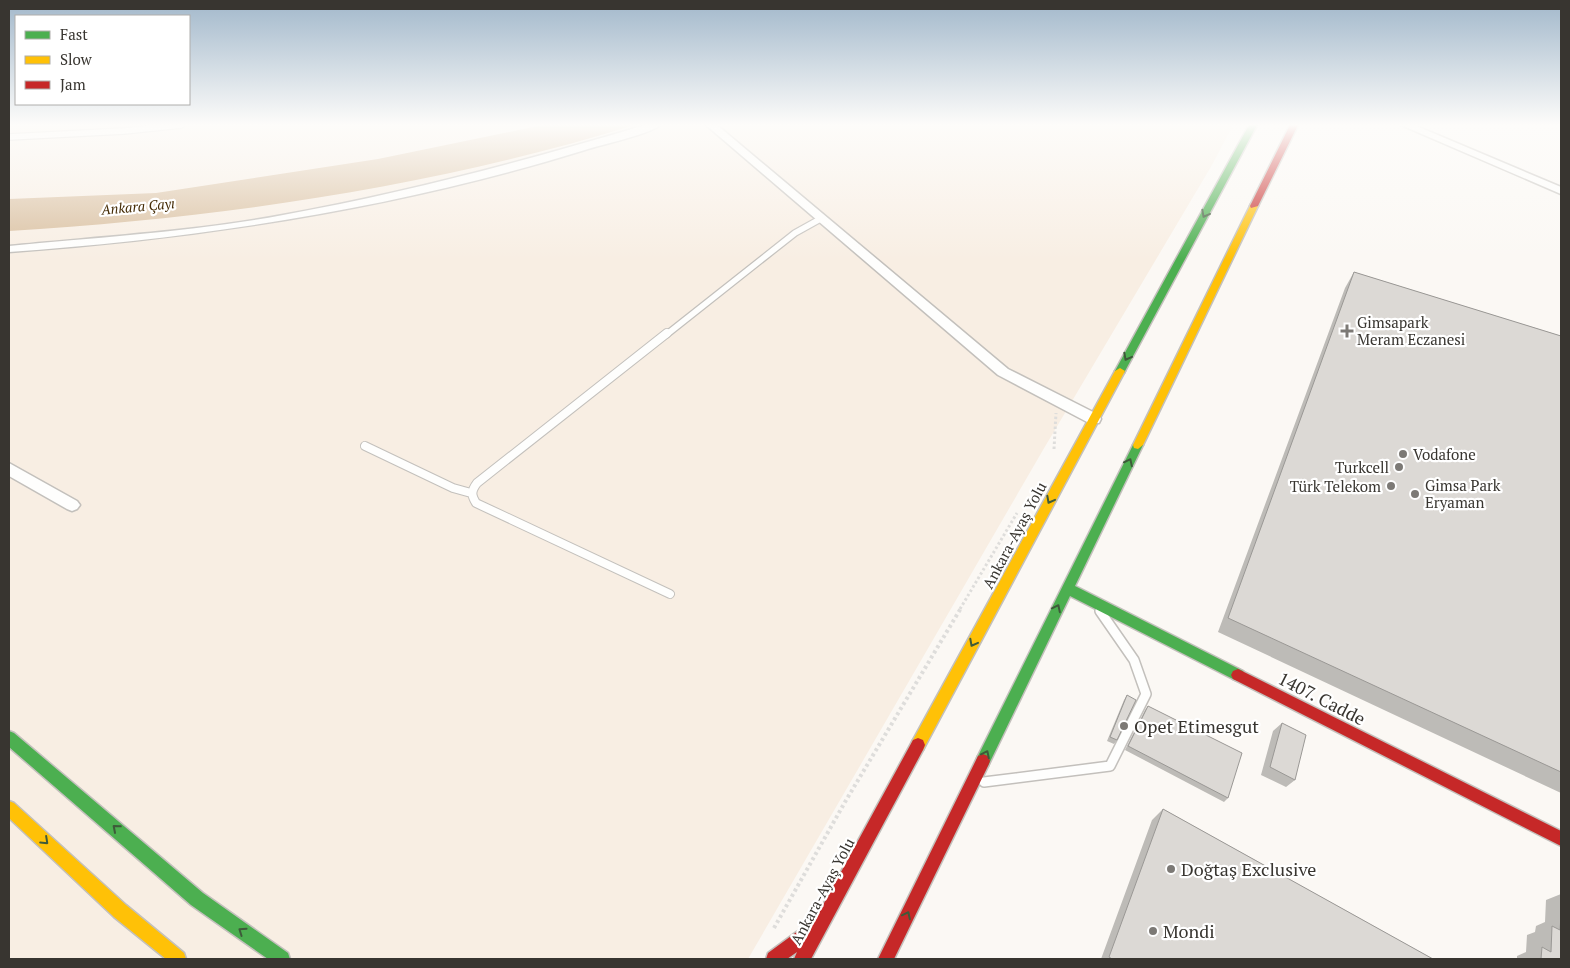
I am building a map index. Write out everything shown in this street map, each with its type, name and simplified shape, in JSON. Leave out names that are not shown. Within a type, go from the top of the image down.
[{"type":"main road","name":"Ankara-Ayaş Yolu","points":[[802,959],[1229,170]]},
{"type":"main road","points":[[886,959],[1272,170]]},
{"type":"main road","name":"1407. Cadde","points":[[1067,588],[1561,839]]},
{"type":"main road","points":[[9,738],[197,899],[282,959]]},
{"type":"main road","points":[[9,808],[120,911],[178,959]]},
{"type":"main road","points":[[774,959],[822,923]]},
{"type":"street","points":[[9,248],[148,236],[281,219],[361,204],[500,170]]},
{"type":"street","points":[[765,170],[1003,372],[1094,419]]},
{"type":"street","points":[[1512,170],[1561,191]]},
{"type":"street","points":[[9,469],[72,505]]},
{"type":"lane","points":[[471,493],[477,483],[703,305],[795,233],[822,218]]},
{"type":"lane","points":[[365,446],[453,488],[471,493],[476,503],[670,594]]},
{"type":"lane","points":[[972,783],[1110,766],[1146,694],[1134,660],[1093,601]]},
{"type":"path","points":[[1049,457],[1055,443],[1056,400]]},
{"type":"path","points":[[771,934],[845,802],[1019,509]]},
{"type":"shaded area","points":[[9,170],[1209,170],[1043,450],[748,959],[9,959]]},
{"type":"water","name":"Ankara Çayı","points":[[305,170],[462,170],[324,197],[246,208],[167,218],[9,231],[9,199],[156,193]]},
{"type":"building","name":"Gimsa Park Eryaman","points":[[1354,272],[1561,336],[1561,772],[1228,618]]},
{"type":"building","points":[[1127,695],[1136,700],[1117,740],[1110,737]]},
{"type":"building","points":[[1148,706],[1242,753],[1228,798],[1128,746]]},
{"type":"building","points":[[1282,723],[1306,735],[1295,780],[1270,767]]},
{"type":"building","points":[[1163,809],[1433,959],[1112,959],[1109,957]]},
{"type":"building","points":[[1561,916],[1561,959],[1541,959],[1542,947],[1551,952],[1552,926],[1560,930]]},
{"type":"traffic: fast","points":[[1120,371],[1229,170]]},
{"type":"traffic: fast","points":[[983,761],[1138,445]]},
{"type":"traffic: fast","points":[[1067,588],[1238,675]]},
{"type":"traffic: fast","points":[[9,738],[197,899],[282,959]]},
{"type":"traffic: slow","points":[[1138,445],[1254,206]]},
{"type":"traffic: slow","points":[[918,745],[1120,371]]},
{"type":"traffic: slow","points":[[9,808],[120,911],[178,959]]},
{"type":"traffic: jam","points":[[1254,206],[1272,170]]},
{"type":"traffic: jam","points":[[1238,675],[1561,839]]},
{"type":"traffic: jam","points":[[802,959],[918,745]]},
{"type":"traffic: jam","points":[[886,959],[983,761]]},
{"type":"traffic: jam","points":[[774,959],[808,934]]},
{"type":"place","name":"Gimsapark Meram Eczanesi","points":[[1347,331]]},
{"type":"place","name":"Vodafone","points":[[1403,454]]},
{"type":"place","name":"Turkcell","points":[[1399,467]]},
{"type":"place","name":"Türk Telekom","points":[[1391,486]]},
{"type":"place","name":"Gimsa Park Eryaman","points":[[1415,494]]},
{"type":"place","name":"Opet Etimesgut","points":[[1124,726]]},
{"type":"place","name":"Doğtaş Exclusive","points":[[1171,869]]},
{"type":"place","name":"Mondi","points":[[1153,931]]}]
